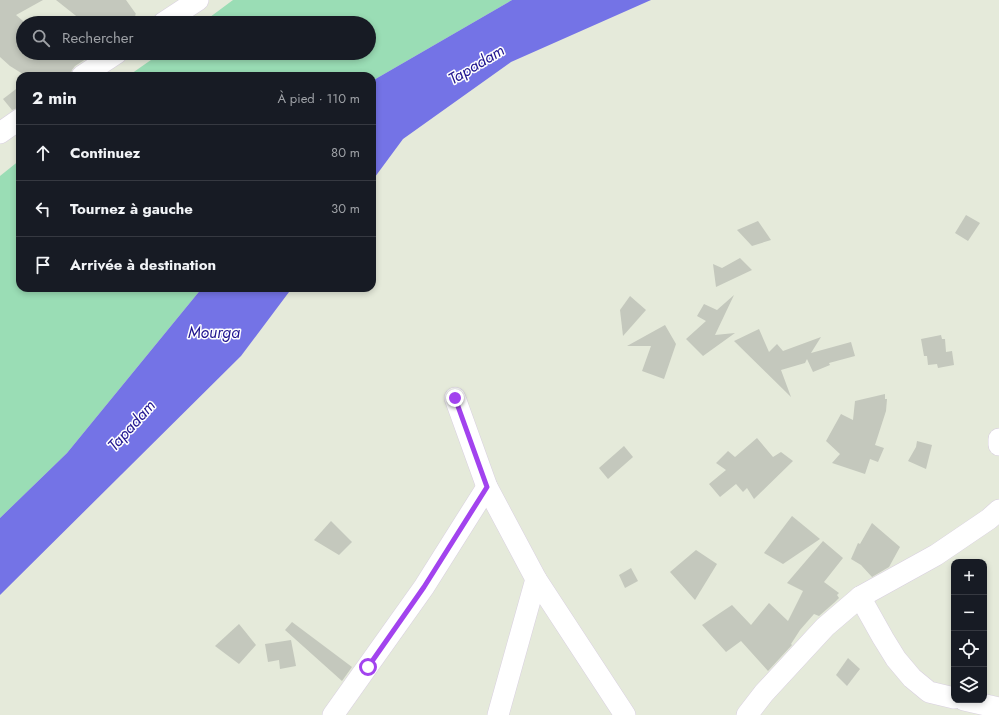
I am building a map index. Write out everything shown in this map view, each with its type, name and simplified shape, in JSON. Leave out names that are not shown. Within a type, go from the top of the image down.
[{"type":"street","points":[[174,16],[198,0]]},
{"type":"street","points":[[88,72],[106,60]]},
{"type":"street","points":[[0,133],[16,122]]},
{"type":"street","points":[[455,398],[487,487],[536,579],[625,715]]},
{"type":"street","points":[[999,439],[999,445]]},
{"type":"street","points":[[333,715],[424,587],[487,487]]},
{"type":"street","points":[[747,715],[764,693],[825,627],[860,597],[936,555],[989,519],[999,510]]},
{"type":"street","points":[[498,715],[536,579]]},
{"type":"street","points":[[860,597],[896,659],[912,678],[929,692],[951,697]]},
{"type":"street","points":[[977,703],[999,708]]},
{"type":"green space","points":[[233,0],[512,0],[376,79],[376,72],[134,72],[151,60],[376,60],[376,16],[211,16]]},
{"type":"green space","points":[[16,163],[16,292],[199,292],[67,453],[0,518],[0,176]]},
{"type":"water","name":"Tapadam","points":[[512,0],[651,0],[511,62],[403,139],[376,176],[376,79]]},
{"type":"water","name":"Mourga","points":[[199,292],[289,292],[241,356],[0,595],[0,518],[67,453]]},
{"type":"building","points":[[0,0],[43,0],[16,15],[16,60],[84,60],[75,66],[71,72],[20,72],[0,57]]},
{"type":"building","points":[[56,0],[126,0],[136,14],[136,16],[76,16]]},
{"type":"building","points":[[16,89],[16,108],[12,110],[3,99]]},
{"type":"building","points":[[966,215],[980,223],[968,241],[955,233]]},
{"type":"building","points":[[758,221],[771,240],[752,246],[737,230]]},
{"type":"building","points":[[740,258],[752,270],[716,287],[713,264],[722,268]]},
{"type":"building","points":[[734,295],[715,335],[735,333],[703,356],[686,339],[706,321],[697,316],[704,304],[717,310]]},
{"type":"building","points":[[630,296],[646,310],[623,336],[620,310]]},
{"type":"building","points":[[665,325],[676,344],[664,379],[642,371],[651,346],[627,346]]},
{"type":"building","points":[[759,329],[769,352],[777,344],[783,351],[821,337],[811,353],[851,342],[855,356],[829,363],[830,365],[813,372],[807,359],[805,363],[781,370],[791,397],[734,341]]},
{"type":"building","points":[[941,335],[942,339],[945,339],[946,352],[952,351],[954,365],[938,368],[937,364],[928,365],[927,356],[924,356],[921,339]]},
{"type":"building","points":[[885,394],[885,399],[887,399],[886,411],[875,445],[884,448],[878,462],[870,459],[865,474],[832,463],[840,454],[826,441],[841,414],[853,420],[855,401]]},
{"type":"building","points":[[757,438],[773,457],[781,452],[793,461],[754,499],[747,488],[743,492],[736,484],[720,497],[709,484],[726,470],[716,463],[728,451],[735,457]]},
{"type":"building","points":[[917,441],[932,445],[926,469],[908,461],[916,447]]},
{"type":"building","points":[[624,446],[633,457],[608,479],[599,468]]},
{"type":"building","points":[[792,516],[820,539],[783,564],[764,553]]},
{"type":"building","points":[[331,521],[352,542],[339,555],[314,540]]},
{"type":"building","points":[[872,523],[900,547],[889,567],[872,577],[861,565],[851,559],[858,543],[860,544]]},
{"type":"building","points":[[823,541],[843,558],[824,582],[839,593],[837,595],[839,598],[819,616],[814,614],[800,630],[791,644],[792,645],[768,671],[741,641],[726,652],[702,625],[732,605],[751,625],[769,603],[788,621],[803,591],[787,583]]},
{"type":"building","points":[[696,550],[717,564],[695,600],[670,572]]},
{"type":"building","points":[[631,568],[638,581],[625,588],[619,575]]},
{"type":"building","points":[[292,622],[352,667],[342,681],[285,630]]},
{"type":"building","points":[[239,624],[256,645],[239,664],[215,646]]},
{"type":"building","points":[[291,640],[296,666],[280,669],[279,660],[268,662],[265,644]]},
{"type":"building","points":[[848,658],[860,669],[847,686],[836,675]]},
{"type":"route","points":[[368,667],[424,587],[487,487],[455,398]]}]
